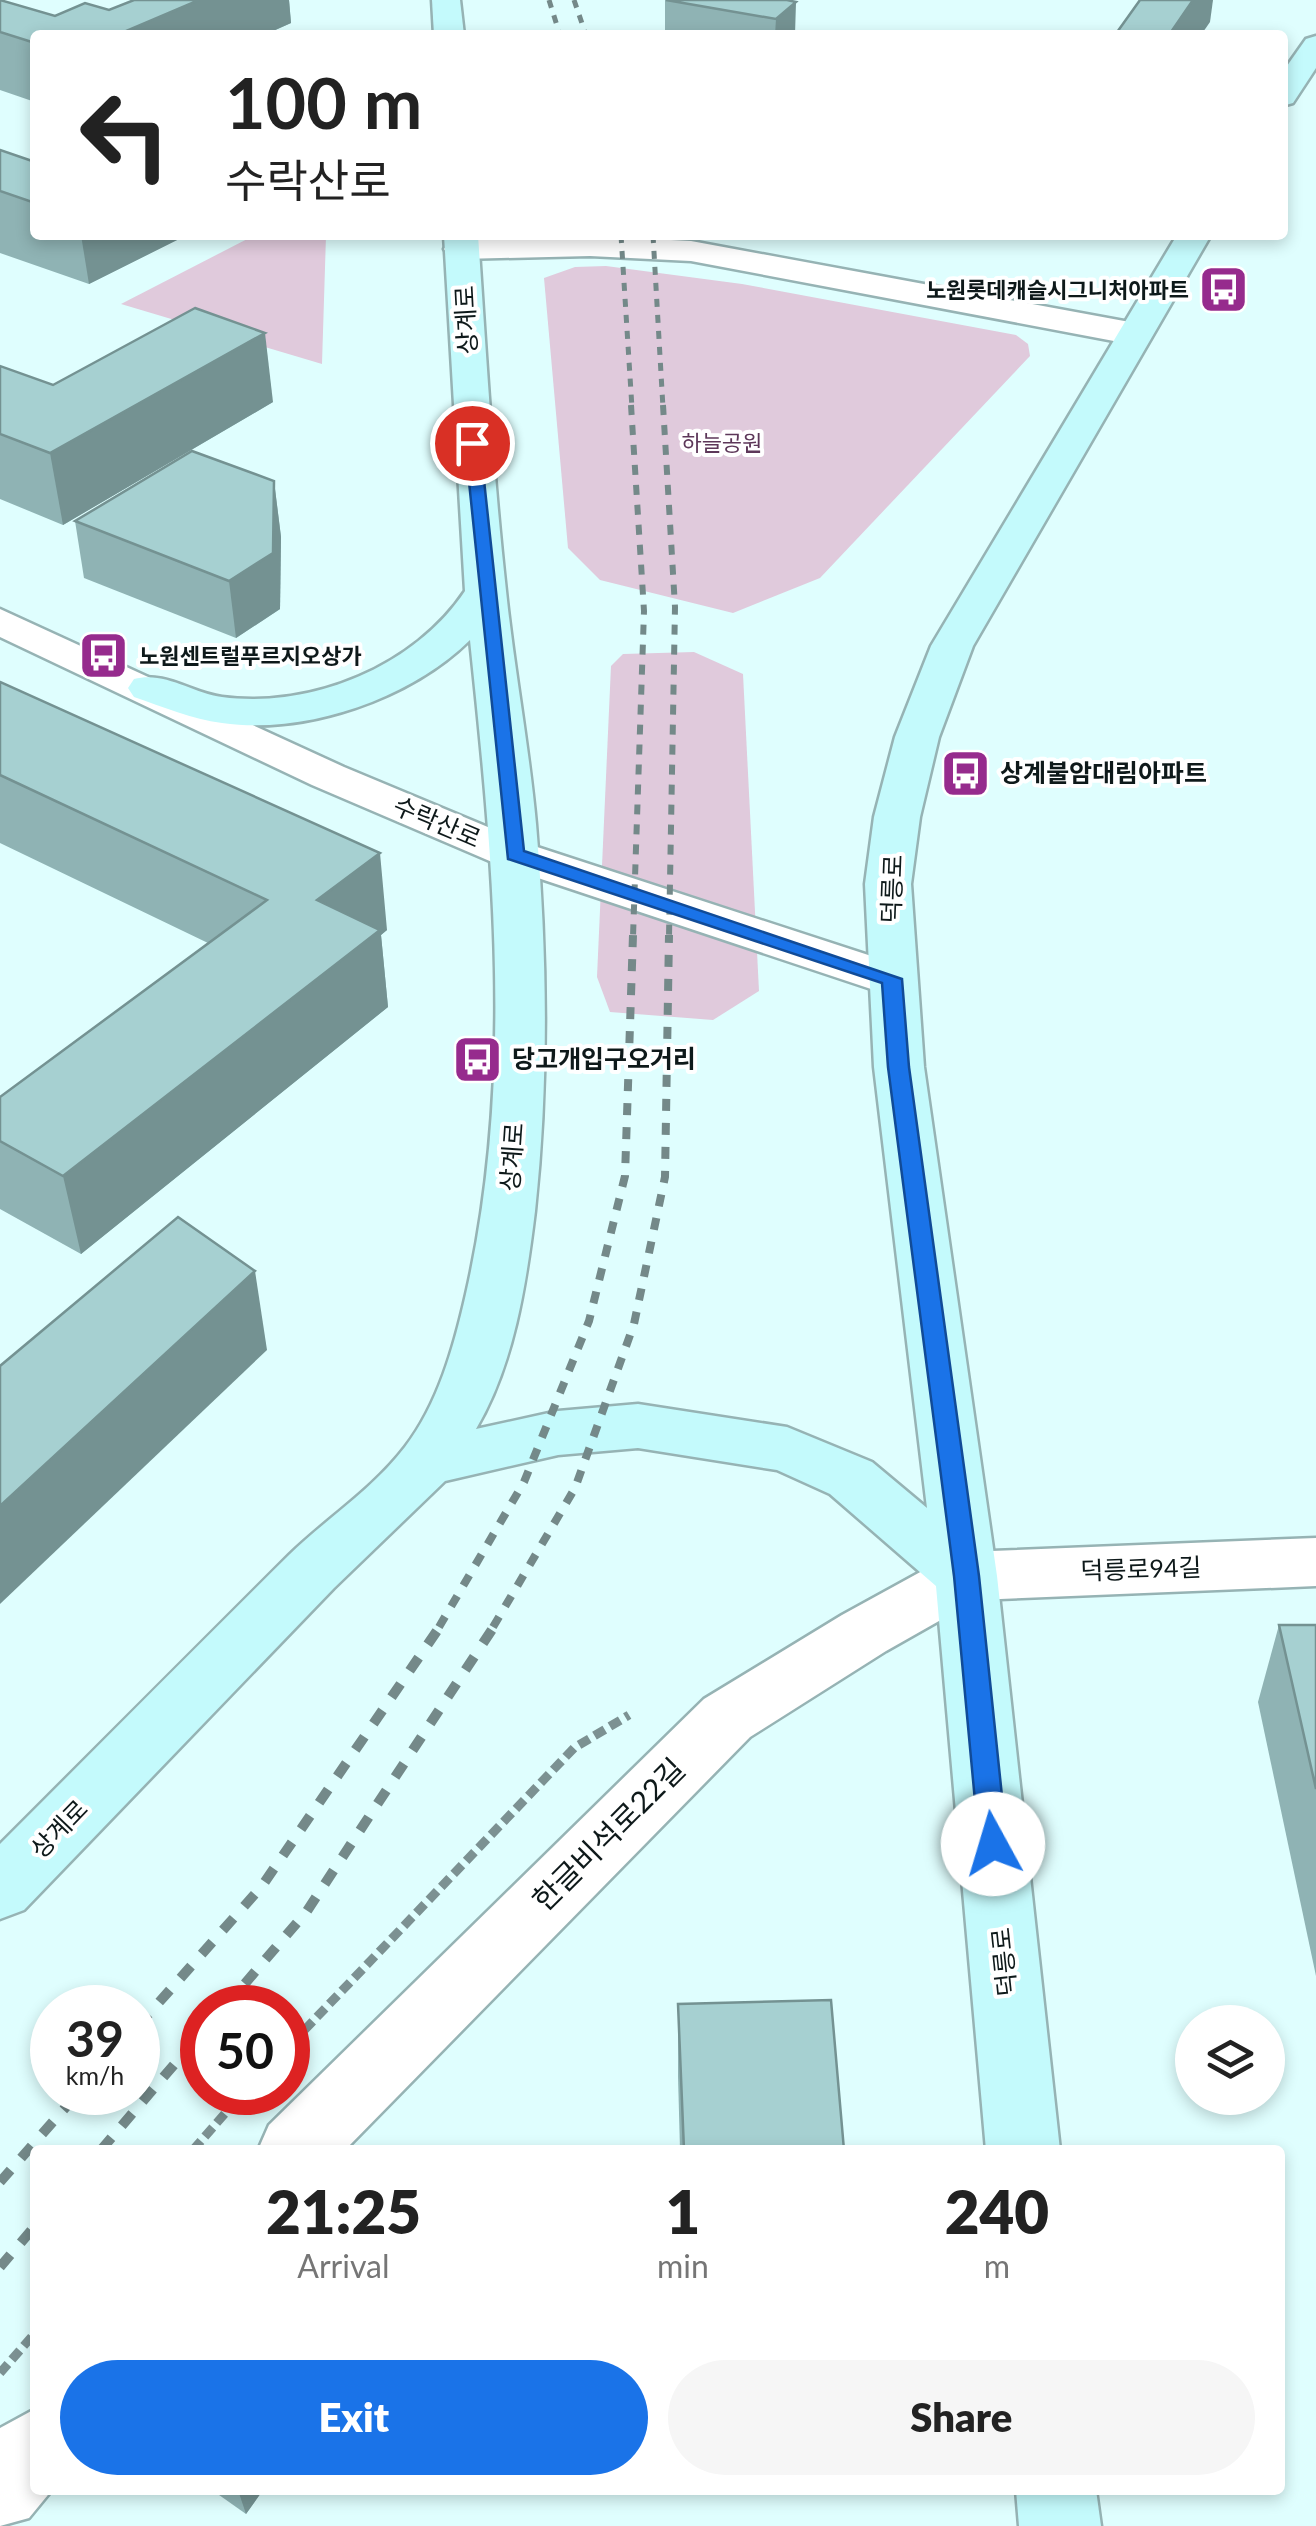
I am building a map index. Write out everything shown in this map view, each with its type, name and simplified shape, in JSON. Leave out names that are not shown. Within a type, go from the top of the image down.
[{"type":"main road","points":[[1288,87],[1316,46]]},
{"type":"main road","name":"덕릉로","points":[[1023,2145],[966,1576],[899,1067],[888,884],[896,817],[917,737],[952,646],[1191,240]]},
{"type":"main road","name":"상계로","points":[[0,1889],[332,1551],[426,1462],[460,1406],[499,1280],[512,1181],[517,1070],[515,855],[486,592],[461,242]]},
{"type":"main road","points":[[148,688],[233,711],[299,708],[336,699],[434,652],[474,615],[486,592]]},
{"type":"main road","points":[[426,1462],[558,1433],[638,1426],[787,1448],[851,1478],[966,1576]]},
{"type":"main road","points":[[1057,2495],[1060,2526]]},
{"type":"street","points":[[461,242],[690,251],[1135,334]]},
{"type":"street","name":"수락산로","points":[[1,622],[328,776],[515,855],[892,979]]},
{"type":"street","name":"덕릉로94길","points":[[966,1576],[1316,1562]]},
{"type":"street","name":"한글비석로22길","points":[[300,2145],[727,1718],[966,1576]]},
{"type":"street","points":[[0,2489],[30,2455]]},
{"type":"path","points":[[197,2145],[224,2115]]},
{"type":"path","points":[[0,2373],[30,2338]]},
{"type":"green space","points":[[245,240],[326,240],[322,364],[121,304]]},
{"type":"green space","name":"하늘공원","points":[[606,266],[742,284],[1016,335],[1028,344],[1030,356],[820,578],[733,613],[600,580],[568,548],[544,278],[575,267]]},
{"type":"green space","points":[[694,652],[743,674],[759,991],[713,1020],[610,1012],[597,977],[611,666],[623,654]]},
{"type":"building","points":[[0,0],[55,16],[85,3],[109,10],[134,0],[199,0],[129,30],[30,30],[30,41],[0,32]]},
{"type":"building","points":[[666,0],[787,0],[796,2],[776,19]]},
{"type":"building","points":[[1140,0],[1193,0],[1172,30],[1119,30]]},
{"type":"building","points":[[0,150],[30,160],[30,201],[0,191]]},
{"type":"building","points":[[195,308],[265,333],[50,453],[0,434],[0,366],[53,385]]},
{"type":"building","points":[[192,451],[274,481],[273,553],[229,581],[75,521]]},
{"type":"building","points":[[0,682],[380,853],[317,900],[380,930],[63,1176],[0,1141],[0,1097],[267,900],[0,775]]},
{"type":"building","points":[[178,1217],[255,1271],[0,1506],[0,1366]]},
{"type":"building","points":[[1279,1625],[1316,1625],[1316,1789]]},
{"type":"building","points":[[831,2000],[844,2145],[684,2145],[678,2004]]},
{"type":"railway","points":[[549,0],[558,30]]},
{"type":"railway","points":[[574,0],[584,30]]},
{"type":"railway","points":[[621,240],[632,408]]},
{"type":"railway","points":[[653,240],[663,408]]},
{"type":"railway","points":[[631,405],[644,611],[633,937]]},
{"type":"railway","points":[[663,405],[675,607],[669,937]]},
{"type":"railway","points":[[439,1627],[524,1482],[589,1321],[625,1176],[633,935]]},
{"type":"railway","points":[[493,1627],[575,1488],[634,1324],[665,1177],[669,935]]},
{"type":"railway","points":[[160,2001],[262,1886],[441,1625]]},
{"type":"railway","points":[[244,1985],[307,1911],[495,1625]]},
{"type":"railway","points":[[105,2145],[180,2058]]},
{"type":"railway","points":[[32,2145],[59,2115]]},
{"type":"railway","points":[[0,2182],[30,2148]]},
{"type":"railway","points":[[0,2267],[30,2232]]},
{"type":"place","name":"노원롯데캐슬시그니처아파트","points":[[1224,290]]},
{"type":"place","name":"노원센트럴푸르지오상가","points":[[104,656]]},
{"type":"place","name":"상계불암대림아파트","points":[[965,773]]},
{"type":"place","name":"당고개입구오거리","points":[[477,1059]]},
{"type":"route","points":[[472,443],[515,855],[892,979],[899,1067],[966,1576],[993,1844]]}]
